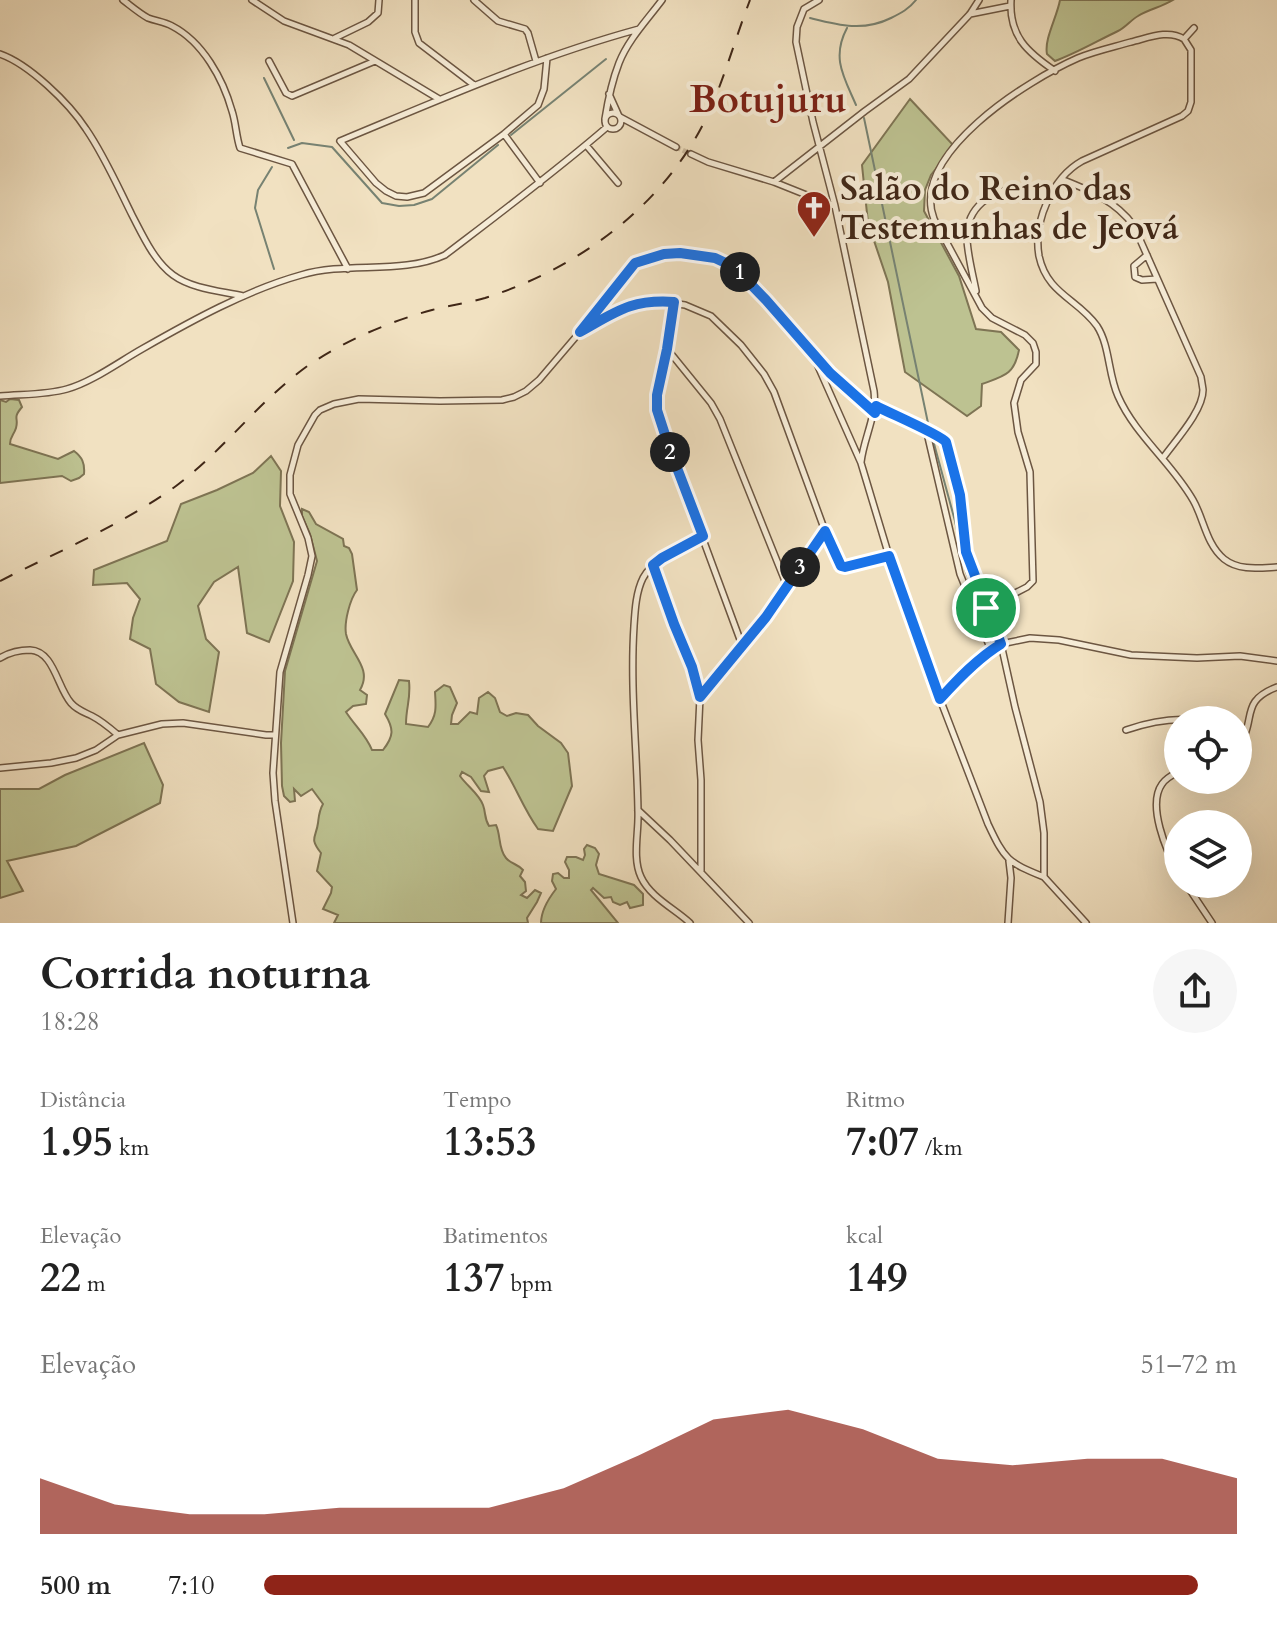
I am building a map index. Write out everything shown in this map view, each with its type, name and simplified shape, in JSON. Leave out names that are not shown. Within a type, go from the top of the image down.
[{"type":"street","points":[[123,0],[146,17],[178,30],[199,48],[216,73],[231,108],[240,148],[292,164],[348,269]]},
{"type":"street","points":[[252,0],[284,21],[334,38],[440,100]]},
{"type":"street","points":[[334,38],[368,22],[378,13],[379,0]]},
{"type":"street","points":[[415,0],[415,32],[419,43],[475,86]]},
{"type":"street","points":[[474,0],[498,21],[525,29],[536,61]]},
{"type":"street","points":[[607,127],[605,119],[609,94],[620,61],[639,29],[662,0]]},
{"type":"street","points":[[819,0],[804,9],[797,27],[796,42],[874,391],[875,409],[861,463]]},
{"type":"street","points":[[774,182],[909,79],[970,14],[979,0]]},
{"type":"street","points":[[970,14],[1010,3],[1017,36],[1033,55],[1055,71]]},
{"type":"street","points":[[1184,39],[1194,28]]},
{"type":"street","points":[[547,58],[544,89],[538,105],[424,193],[407,197],[386,191],[340,141],[536,61],[639,29]]},
{"type":"street","points":[[986,608],[1033,581],[1030,472],[1018,432],[1014,403],[1021,380],[1036,364],[1037,357],[1030,339],[984,312],[930,210],[932,185],[943,163],[968,132],[1009,99],[1090,54],[1157,35],[1172,34],[1184,39],[1191,50],[1191,102],[1188,111],[1082,161],[1060,178],[1040,227],[1038,245],[1043,268],[1057,290],[1097,326],[1114,386],[1128,416],[1194,501],[1208,537],[1223,558],[1241,567],[1277,567]]},
{"type":"street","points":[[0,54],[14,59],[35,75],[83,125],[149,248],[165,268],[186,282],[244,296]]},
{"type":"street","points":[[269,61],[286,93],[292,96],[376,61]]},
{"type":"street","points":[[609,94],[620,125]]},
{"type":"street","points":[[605,119],[611,113],[619,116],[676,147]]},
{"type":"street","points":[[607,127],[616,129],[620,125]]},
{"type":"street","points":[[620,125],[639,128]]},
{"type":"street","points":[[0,396],[53,392],[77,385],[244,296],[309,272],[411,264],[445,255],[540,183],[607,127]]},
{"type":"street","points":[[504,134],[540,183]]},
{"type":"street","points":[[586,145],[618,183]]},
{"type":"street","points":[[691,154],[835,206]]},
{"type":"street","points":[[1060,178],[1081,186],[1118,208],[1134,226],[1195,362],[1203,389],[1201,400],[1163,458]]},
{"type":"street","points":[[976,296],[967,241],[971,219],[989,197],[1021,187]]},
{"type":"street","points":[[293,923],[273,773],[280,672],[312,556],[290,494],[290,475],[298,445],[315,415],[334,404],[359,399],[508,399],[532,387],[635,263],[675,253],[702,255],[734,267],[851,393],[875,409],[942,437],[947,445],[960,495],[966,552],[1001,644],[1042,812],[1044,877]]},
{"type":"street","points":[[1147,255],[1134,266],[1135,277],[1157,279]]},
{"type":"street","points":[[580,332],[637,303],[651,300],[674,302],[711,316],[741,345],[774,392],[841,566],[889,556]]},
{"type":"street","points":[[674,302],[657,410],[742,645]]},
{"type":"street","points":[[667,349],[711,403],[720,419],[787,586]]},
{"type":"street","points":[[813,355],[861,463],[889,556],[988,824],[1009,861],[1008,923]]},
{"type":"street","points":[[927,432],[960,574],[991,650]]},
{"type":"street","points":[[700,697],[766,617],[825,531]]},
{"type":"street","points":[[690,923],[649,889],[640,876],[637,863],[633,644],[636,605],[643,578],[662,558],[703,536]]},
{"type":"street","points":[[653,565],[692,667],[700,697],[701,872]]},
{"type":"street","points":[[940,699],[991,650],[1001,644],[1039,638],[1131,655],[1240,656],[1277,661]]},
{"type":"street","points":[[0,658],[19,650],[38,650],[46,657],[72,704],[118,735]]},
{"type":"street","points":[[1251,706],[1262,694],[1277,687]]},
{"type":"street","points":[[1126,730],[1164,720]]},
{"type":"street","points":[[0,768],[76,758],[96,750],[118,735],[150,725],[172,723],[275,735]]},
{"type":"street","points":[[1164,781],[1157,797],[1157,806],[1164,840]]},
{"type":"street","points":[[638,810],[749,923]]},
{"type":"street","points":[[1009,861],[1044,877],[1086,923]]},
{"type":"street","points":[[1011,878],[1022,868]]},
{"type":"street","points":[[1195,898],[1212,923]]},
{"type":"green space","points":[[1060,0],[1173,0],[1055,61],[1047,54],[1047,48]]},
{"type":"green space","points":[[910,99],[954,146],[931,175],[925,190],[924,211],[959,276],[976,329],[1001,332],[1019,350],[1011,370],[982,384],[981,406],[967,416],[905,372],[888,282],[868,223],[862,165]]},
{"type":"green space","points":[[0,400],[6,402],[19,400],[22,407],[16,416],[16,428],[10,444],[58,459],[74,451],[82,461],[84,474],[71,481],[62,476],[0,483]]},
{"type":"green space","points":[[271,456],[281,471],[280,506],[294,542],[293,581],[269,642],[247,633],[238,567],[214,582],[198,606],[206,639],[219,652],[209,712],[179,702],[156,684],[150,649],[130,639],[140,599],[127,583],[93,585],[94,570],[167,541],[181,504],[253,473]]},
{"type":"green space","points":[[302,509],[309,512],[316,524],[343,539],[344,546],[352,554],[357,590],[348,611],[346,634],[364,675],[360,690],[367,695],[366,704],[353,706],[346,712],[372,750],[383,750],[391,736],[385,714],[399,680],[409,681],[406,724],[428,727],[435,711],[435,692],[444,685],[450,687],[457,703],[451,724],[458,724],[470,712],[477,714],[479,698],[488,692],[495,698],[500,712],[507,716],[516,713],[528,715],[561,743],[568,753],[572,786],[553,831],[538,829],[503,767],[488,771],[484,776],[489,792],[481,791],[471,777],[462,772],[460,776],[481,801],[489,826],[496,825],[503,854],[523,870],[520,876],[525,882],[526,891],[521,895],[527,898],[535,890],[541,893],[527,918],[528,923],[334,923],[338,915],[323,909],[332,887],[317,871],[321,853],[314,838],[323,804],[312,789],[301,796],[294,789],[295,801],[290,802],[284,796],[282,786],[285,671],[317,561]]},
{"type":"green space","points":[[144,743],[163,785],[160,803],[76,846],[7,861],[23,891],[0,898],[0,789],[39,789]]},
{"type":"green space","points":[[587,845],[599,854],[596,865],[599,874],[634,885],[643,894],[643,905],[630,908],[627,902],[620,905],[613,902],[611,897],[604,898],[593,888],[591,890],[618,923],[541,923],[544,909],[556,889],[553,874],[569,878],[565,862],[567,857],[583,860]]},
{"type":"waterway","points":[[810,18],[841,25],[870,25],[898,14],[916,0]]},
{"type":"waterway","points":[[847,28],[840,49],[841,67],[856,105]]},
{"type":"waterway","points":[[511,135],[606,59]]},
{"type":"waterway","points":[[264,78],[294,140]]},
{"type":"waterway","points":[[864,118],[928,423]]},
{"type":"waterway","points":[[288,148],[302,143],[332,147],[382,203],[399,206],[432,199],[498,145]]},
{"type":"waterway","points":[[272,167],[258,190],[255,208],[274,269]]},
{"type":"waterway","points":[[933,440],[966,572],[992,639]]},
{"type":"tunnel","points":[[676,147],[691,154]]},
{"type":"railway","points":[[0,581],[112,525],[176,486],[289,381],[336,349],[399,320],[485,298],[521,285],[590,248],[621,225],[649,199],[696,138],[713,103],[750,0]]},
{"type":"place","name":"Salão do Reino das Testemunhas de Jeová","points":[[814,239]]},
{"type":"district","name":"Botujuru","points":[[768,99]]},
{"type":"route","points":[[680,253],[715,258],[734,267],[830,373],[875,413],[876,406],[942,437],[956,476],[966,552],[986,608],[1001,644],[966,672],[940,699],[889,556],[841,566],[825,531],[766,617],[700,697],[692,667],[653,565],[703,536],[657,410],[674,302],[651,300],[637,303],[580,332],[635,263],[664,254],[680,253]]}]
